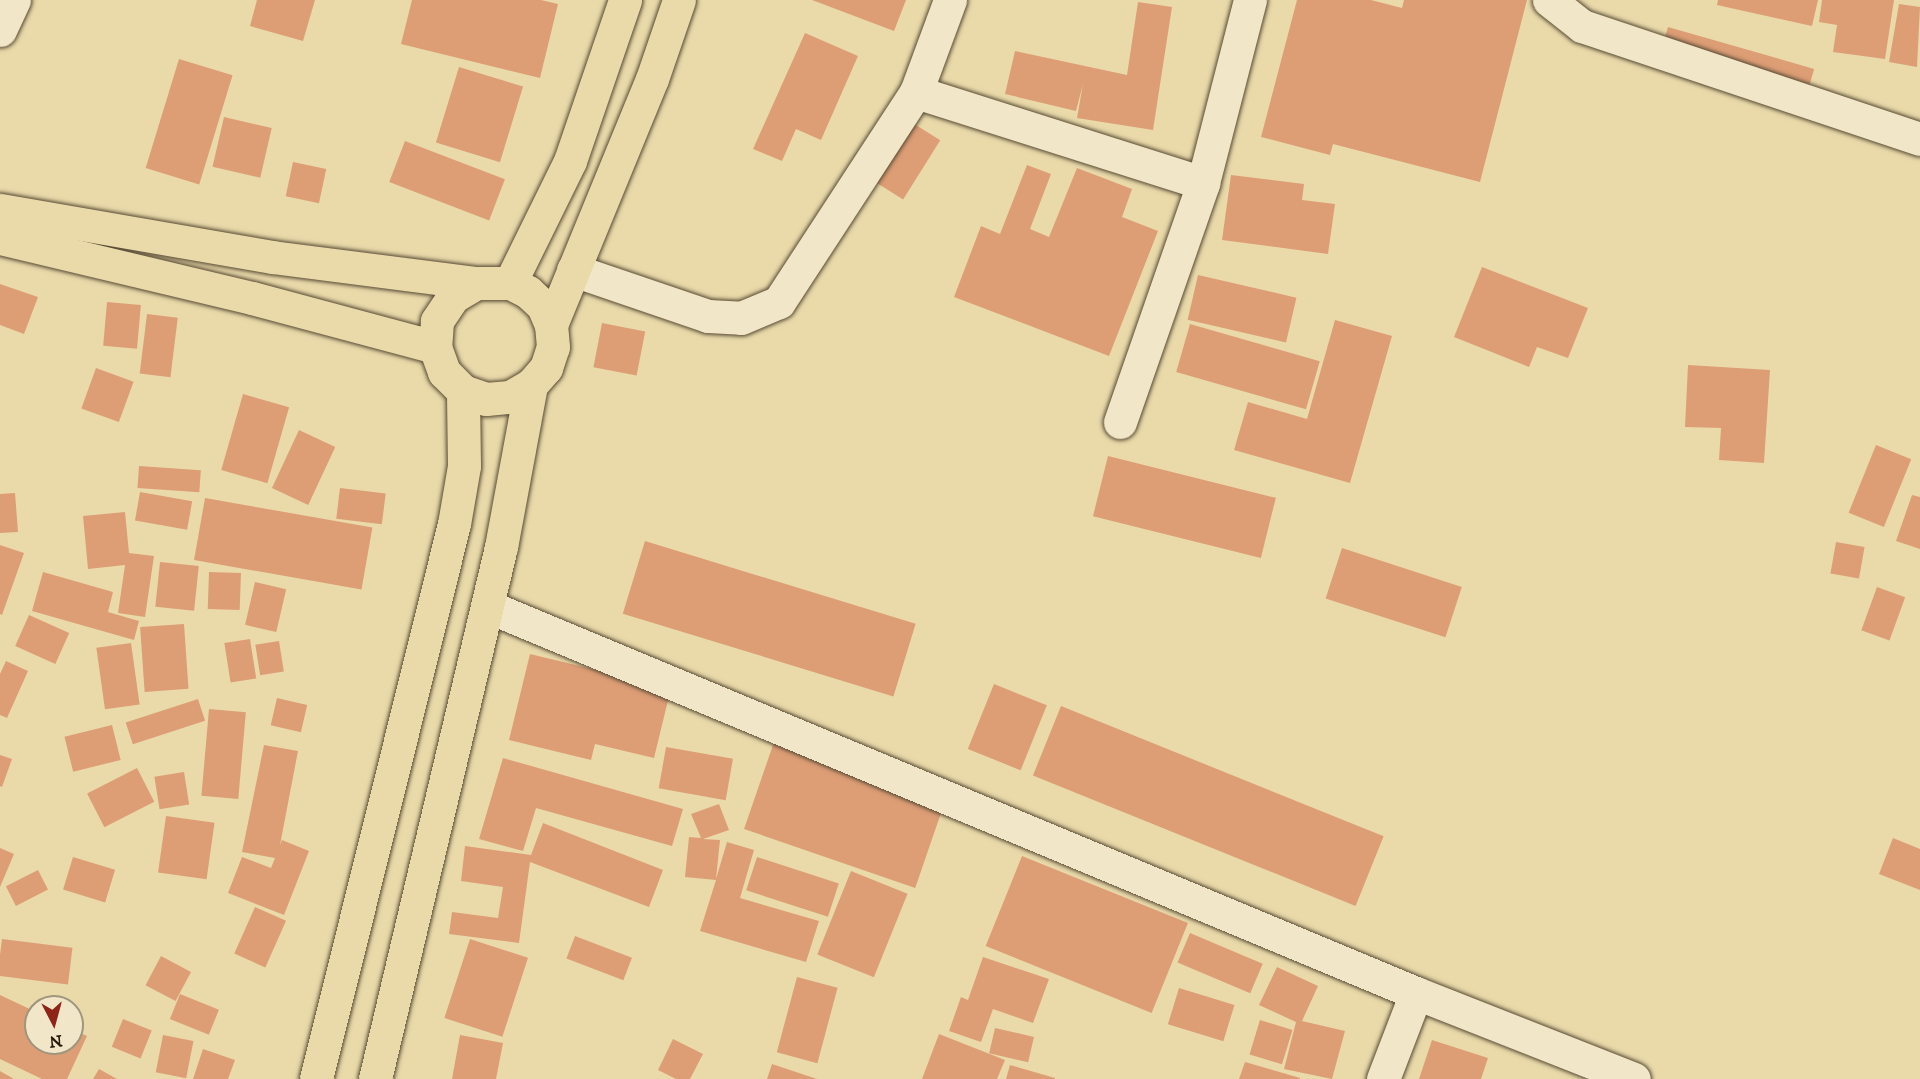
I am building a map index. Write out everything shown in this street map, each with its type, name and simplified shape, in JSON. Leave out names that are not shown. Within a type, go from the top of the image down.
[{"type":"main road","points":[[510,283],[570,160],[625,0]]},
{"type":"main road","points":[[551,325],[652,79],[679,0]]},
{"type":"main road","points":[[0,210],[272,257],[476,283],[510,283],[528,292],[543,306],[551,325],[553,347],[546,368],[531,385],[510,397],[486,399],[463,391],[444,372],[435,348],[437,321],[453,297],[476,283]]},
{"type":"main road","points":[[0,238],[241,296],[435,348]]},
{"type":"main road","points":[[375,1079],[487,606],[531,385]]},
{"type":"main road","points":[[316,1079],[454,524],[464,466],[463,391]]},
{"type":"street","points":[[0,30],[14,0]]},
{"type":"street","points":[[573,270],[708,316],[741,318],[779,302],[916,92],[950,0]]},
{"type":"street","points":[[1120,422],[1203,183],[1251,0]]},
{"type":"street","points":[[1549,0],[1582,26],[1920,139]]},
{"type":"street","points":[[916,92],[1203,183]]},
{"type":"street","points":[[487,606],[1416,993],[1634,1079]]},
{"type":"street","points":[[1383,1079],[1416,993]]},
{"type":"building","points":[[257,0],[315,0],[303,41],[250,26]]},
{"type":"building","points":[[412,0],[541,0],[558,4],[540,78],[401,44]]},
{"type":"building","points":[[812,0],[906,0],[894,31]]},
{"type":"building","points":[[1297,0],[1371,0],[1402,8],[1404,0],[1527,0],[1480,182],[1333,144],[1330,155],[1261,137]]},
{"type":"building","points":[[1718,0],[1818,0],[1812,26],[1717,5]]},
{"type":"building","points":[[1822,0],[1894,0],[1885,59],[1833,52],[1837,25],[1819,22]]},
{"type":"building","points":[[1138,2],[1172,7],[1153,130],[1077,118],[1083,84],[1076,111],[1005,94],[1015,51],[1127,75]]},
{"type":"building","points":[[1899,4],[1920,7],[1917,67],[1889,62]]},
{"type":"building","points":[[1668,27],[1814,69],[1808,91],[1662,49]]},
{"type":"building","points":[[805,33],[858,56],[821,140],[796,129],[782,161],[753,149]]},
{"type":"building","points":[[179,59],[233,75],[199,184],[146,168]]},
{"type":"building","points":[[459,67],[523,87],[500,162],[436,143]]},
{"type":"building","points":[[224,117],[272,128],[260,178],[213,167]]},
{"type":"building","points":[[908,120],[940,140],[903,200],[871,179]]},
{"type":"building","points":[[405,141],[505,179],[489,220],[389,182]]},
{"type":"building","points":[[293,162],[326,169],[319,203],[286,196]]},
{"type":"building","points":[[1027,165],[1051,174],[1030,229],[1049,237],[1077,168],[1132,189],[1122,217],[1158,231],[1109,356],[954,297],[981,226],[1000,234]]},
{"type":"building","points":[[1231,175],[1304,184],[1302,200],[1335,204],[1328,254],[1222,240]]},
{"type":"building","points":[[1482,267],[1588,308],[1568,358],[1537,347],[1529,367],[1454,337]]},
{"type":"building","points":[[1198,275],[1296,298],[1286,343],[1188,320]]},
{"type":"building","points":[[0,284],[38,297],[24,334],[0,325]]},
{"type":"building","points":[[107,302],[141,305],[137,349],[103,346]]},
{"type":"building","points":[[147,314],[178,318],[170,377],[140,374]]},
{"type":"building","points":[[1335,320],[1392,336],[1350,483],[1234,450],[1248,402],[1307,419]]},
{"type":"building","points":[[602,323],[645,331],[637,376],[593,367]]},
{"type":"building","points":[[1190,324],[1320,361],[1306,409],[1176,372]]},
{"type":"building","points":[[1688,365],[1770,370],[1764,463],[1719,460],[1721,428],[1685,427]]},
{"type":"building","points":[[96,368],[134,382],[119,422],[81,408]]},
{"type":"building","points":[[243,394],[289,407],[267,483],[221,470]]},
{"type":"building","points":[[299,430],[335,447],[308,505],[272,488]]},
{"type":"building","points":[[1876,445],[1911,459],[1884,527],[1849,513]]},
{"type":"building","points":[[1108,456],[1276,498],[1261,558],[1093,516]]},
{"type":"building","points":[[139,466],[201,470],[199,492],[137,488]]},
{"type":"building","points":[[340,488],[386,494],[382,524],[336,519]]},
{"type":"building","points":[[140,492],[192,501],[187,530],[135,521]]},
{"type":"building","points":[[15,493],[18,532],[0,533],[0,494]]},
{"type":"building","points":[[1912,495],[1920,497],[1920,549],[1896,541]]},
{"type":"building","points":[[205,498],[372,528],[361,590],[194,560]]},
{"type":"building","points":[[125,512],[129,553],[154,556],[145,617],[118,613],[125,565],[88,569],[83,516]]},
{"type":"building","points":[[645,541],[916,624],[893,696],[623,614]]},
{"type":"building","points":[[1836,542],[1865,547],[1859,579],[1830,574]]},
{"type":"building","points":[[0,545],[24,553],[2,615],[0,614]]},
{"type":"building","points":[[1342,548],[1462,587],[1445,637],[1326,598]]},
{"type":"building","points":[[160,562],[199,566],[194,611],[155,607]]},
{"type":"building","points":[[43,572],[113,592],[108,612],[139,621],[134,640],[32,611]]},
{"type":"building","points":[[209,572],[241,573],[240,610],[208,609]]},
{"type":"building","points":[[255,582],[286,589],[276,632],[245,625]]},
{"type":"building","points":[[1877,587],[1905,597],[1889,640],[1861,630]]},
{"type":"building","points":[[29,615],[69,633],[55,664],[15,646]]},
{"type":"building","points":[[184,624],[189,689],[145,692],[140,627]]},
{"type":"building","points":[[250,639],[256,679],[231,683],[224,643]]},
{"type":"building","points":[[279,641],[284,672],[260,675],[255,645]]},
{"type":"building","points":[[131,643],[140,704],[105,709],[96,648]]},
{"type":"building","points":[[530,654],[671,688],[654,758],[595,744],[591,760],[509,740]]},
{"type":"building","points":[[6,661],[28,671],[7,718],[0,715],[0,674]]},
{"type":"building","points":[[994,684],[1047,705],[1021,770],[968,749]]},
{"type":"building","points":[[277,698],[307,705],[301,732],[271,725]]},
{"type":"building","points":[[198,699],[205,721],[133,744],[126,722]]},
{"type":"building","points":[[1061,706],[1384,836],[1356,906],[1033,776]]},
{"type":"building","points":[[209,709],[246,712],[238,799],[201,796]]},
{"type":"building","points":[[112,725],[121,760],[73,772],[64,737]]},
{"type":"building","points":[[774,742],[945,801],[915,888],[744,829]]},
{"type":"building","points":[[264,745],[298,751],[280,845],[282,840],[309,851],[284,915],[228,893],[242,857],[271,868],[275,858],[242,852]]},
{"type":"building","points":[[666,747],[733,759],[726,800],[659,788]]},
{"type":"building","points":[[0,755],[12,759],[2,787],[0,786]]},
{"type":"building","points":[[503,758],[683,809],[672,846],[536,808],[523,851],[479,839]]},
{"type":"building","points":[[137,768],[154,802],[104,827],[87,793]]},
{"type":"building","points":[[184,772],[189,805],[160,809],[154,777]]},
{"type":"building","points":[[719,804],[729,830],[703,839],[720,840],[716,879],[727,842],[754,850],[740,898],[819,921],[806,962],[700,931],[716,880],[685,877],[689,837],[701,838],[691,814]]},
{"type":"building","points":[[166,816],[215,823],[207,879],[158,872]]},
{"type":"building","points":[[543,823],[663,870],[649,907],[530,862],[519,943],[449,934],[452,912],[498,918],[503,887],[461,881],[465,846],[531,855]]},
{"type":"building","points":[[1893,838],[1920,849],[1920,890],[1879,874]]},
{"type":"building","points":[[0,848],[14,854],[0,887]]},
{"type":"building","points":[[1022,856],[1188,923],[1152,1013],[986,946]]},
{"type":"building","points":[[73,857],[115,870],[105,902],[63,890]]},
{"type":"building","points":[[757,857],[839,884],[828,917],[746,890]]},
{"type":"building","points":[[38,870],[48,890],[16,906],[6,886]]},
{"type":"building","points":[[851,871],[908,894],[874,977],[817,954]]},
{"type":"building","points":[[255,907],[286,921],[265,967],[234,954]]},
{"type":"building","points":[[1190,933],[1263,964],[1250,993],[1177,962]]},
{"type":"building","points":[[575,936],[632,958],[623,980],[566,958]]},
{"type":"building","points":[[2,939],[72,948],[68,984],[0,976]]},
{"type":"building","points":[[470,939],[528,958],[502,1037],[444,1018]]},
{"type":"building","points":[[161,956],[191,972],[176,1001],[146,985]]},
{"type":"building","points":[[983,957],[1049,979],[1033,1023],[993,1009],[981,1042],[949,1031],[961,997],[968,1000]]},
{"type":"building","points":[[1277,967],[1318,986],[1302,1021],[1345,1031],[1332,1079],[1284,1069],[1296,1022],[1259,1005]]},
{"type":"building","points":[[797,977],[838,988],[817,1063],[777,1052]]},
{"type":"building","points":[[1179,988],[1234,1005],[1223,1041],[1168,1024]]},
{"type":"building","points":[[180,994],[219,1010],[209,1035],[170,1019]]},
{"type":"building","points":[[0,995],[24,1006],[24,1055],[78,1055],[67,1079],[42,1079],[0,1059]]},
{"type":"building","points":[[123,1019],[152,1031],[141,1058],[112,1047]]},
{"type":"building","points":[[1260,1020],[1293,1030],[1282,1064],[1249,1054]]},
{"type":"building","points":[[995,1028],[1034,1037],[1028,1062],[989,1053]]},
{"type":"building","points":[[939,1034],[1005,1060],[997,1079],[922,1079]]},
{"type":"building","points":[[163,1035],[193,1041],[186,1078],[156,1072]]},
{"type":"building","points":[[460,1035],[503,1043],[496,1079],[452,1079]]},
{"type":"building","points":[[673,1039],[703,1054],[690,1079],[676,1079],[658,1070]]},
{"type":"building","points":[[1432,1040],[1488,1058],[1481,1079],[1419,1079]]},
{"type":"building","points":[[203,1049],[235,1060],[228,1079],[193,1079]]},
{"type":"building","points":[[1245,1062],[1300,1078],[1300,1079],[1239,1079]]},
{"type":"building","points":[[772,1064],[817,1079],[767,1079]]},
{"type":"building","points":[[1010,1065],[1055,1078],[1055,1079],[1006,1079]]},
{"type":"building","points":[[99,1069],[117,1079],[93,1079]]},
{"type":"building","points":[[0,1071],[14,1079],[0,1079]]}]
